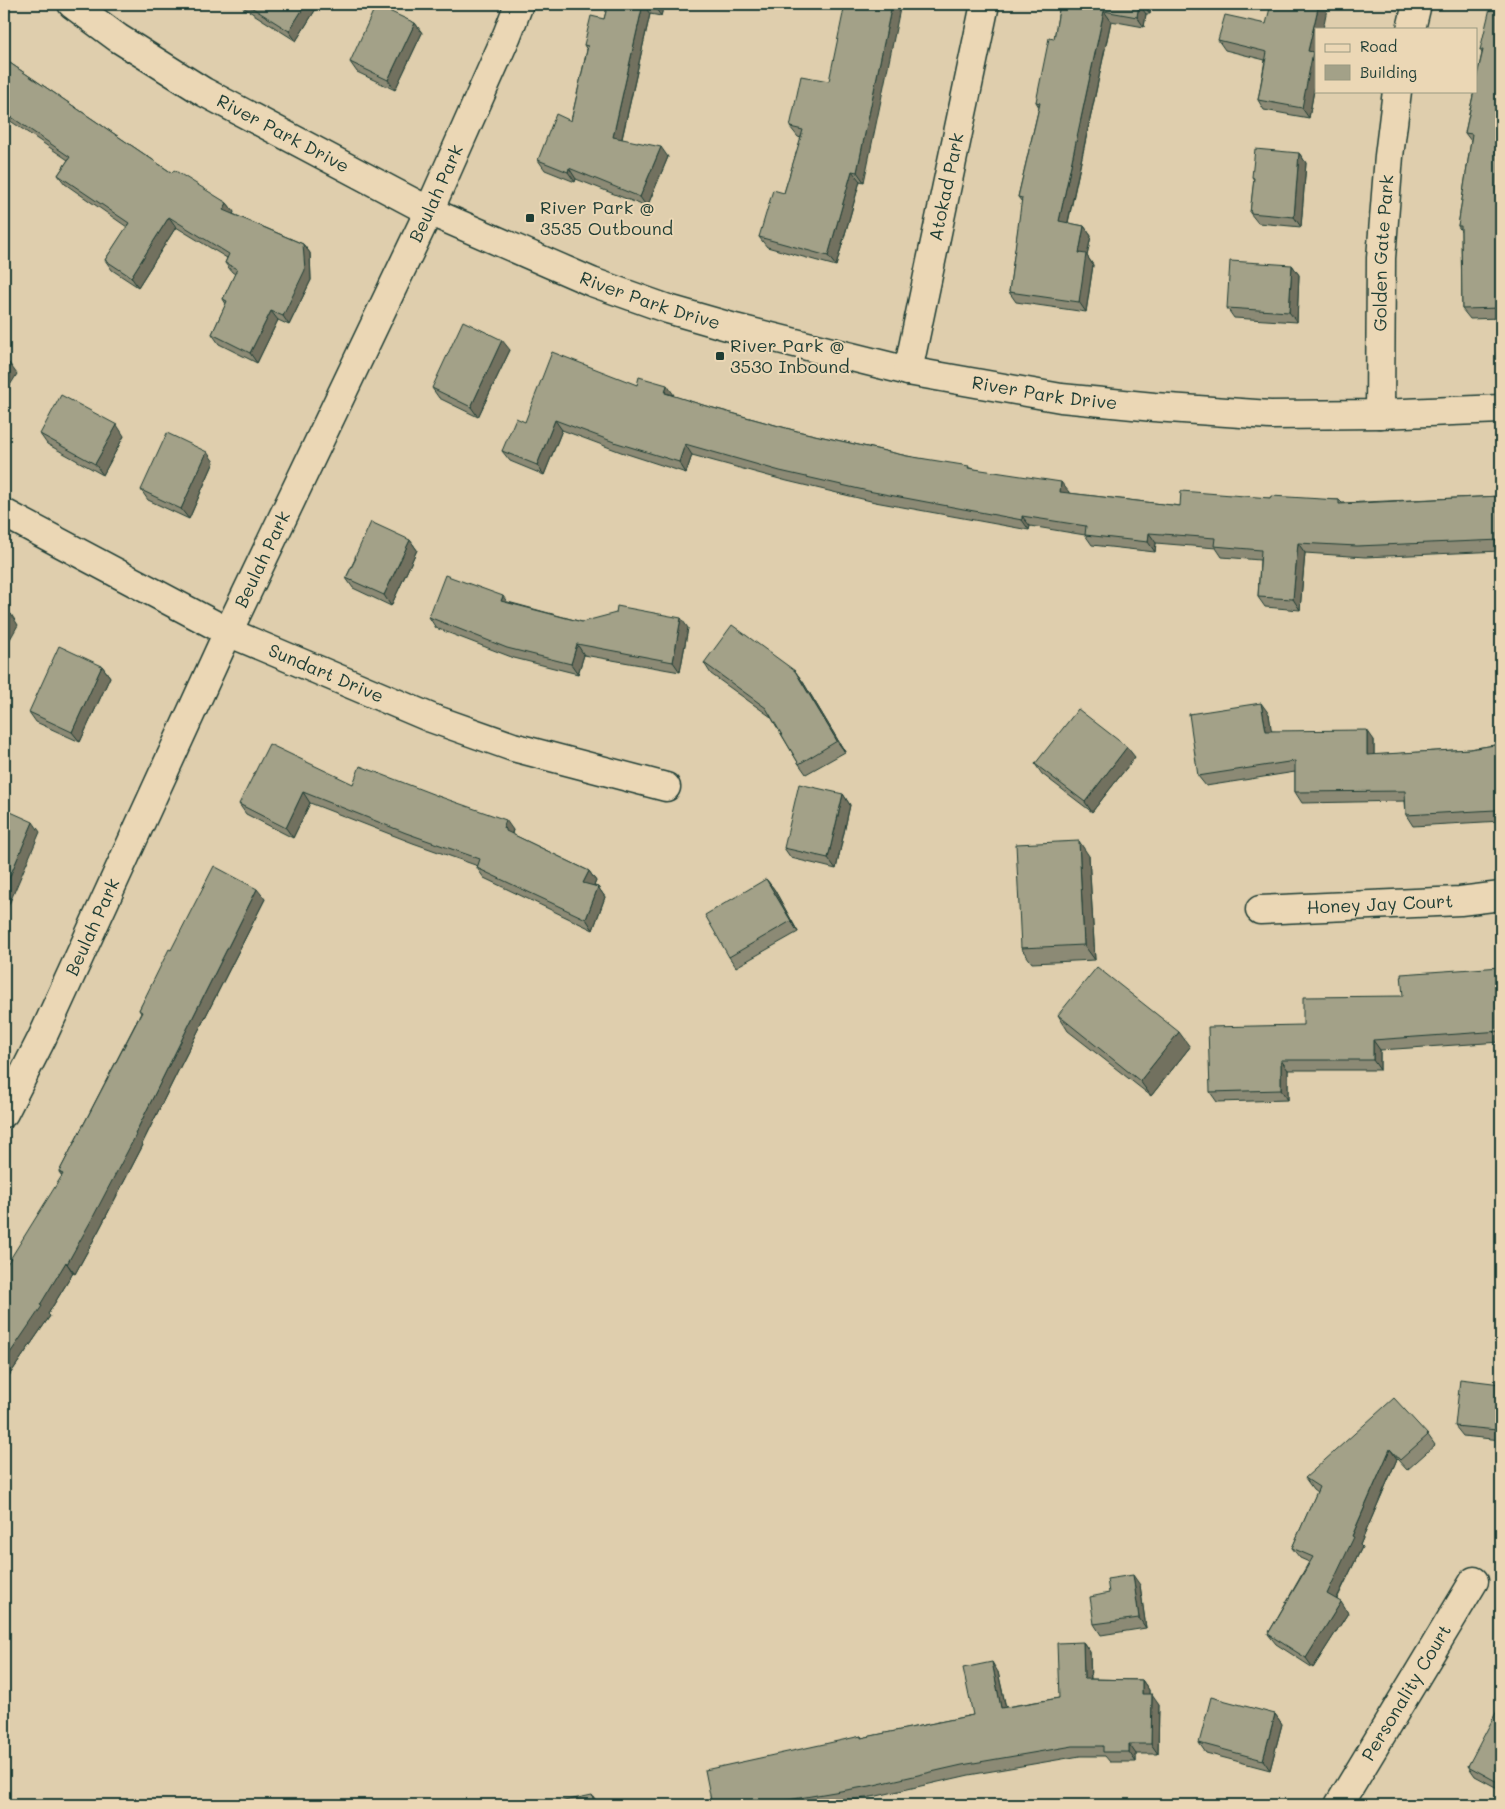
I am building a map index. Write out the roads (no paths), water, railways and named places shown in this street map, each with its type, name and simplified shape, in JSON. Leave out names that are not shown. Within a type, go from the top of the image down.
[{"type":"street","name":"River Park Drive","points":[[72,4],[118,38],[204,92],[429,211],[592,282],[668,309],[731,328],[908,371],[1061,398],[1270,415],[1380,414],[1501,409]]},
{"type":"street","name":"Beulah Park","points":[[4,1114],[42,1038],[228,632],[429,211],[519,4]]},
{"type":"street","name":"Atokad Park","points":[[908,371],[985,4]]},
{"type":"street","points":[[1411,28],[1417,4]]},
{"type":"street","name":"Golden Gate Park","points":[[1380,414],[1381,258],[1389,156],[1397,92]]},
{"type":"street","name":"Sundart Drive","points":[[4,514],[228,632],[431,718],[514,747],[666,788]]},
{"type":"street","name":"Honey Jay Court","points":[[1260,910],[1460,901],[1501,896]]},
{"type":"street","name":"Personality Court","points":[[1339,1805],[1474,1581]]},
{"type":"place","name":"River Park @ 3535 Outbound","points":[[530,218]]},
{"type":"place","name":"River Park @ 3530 Inbound","points":[[720,356]]}]
